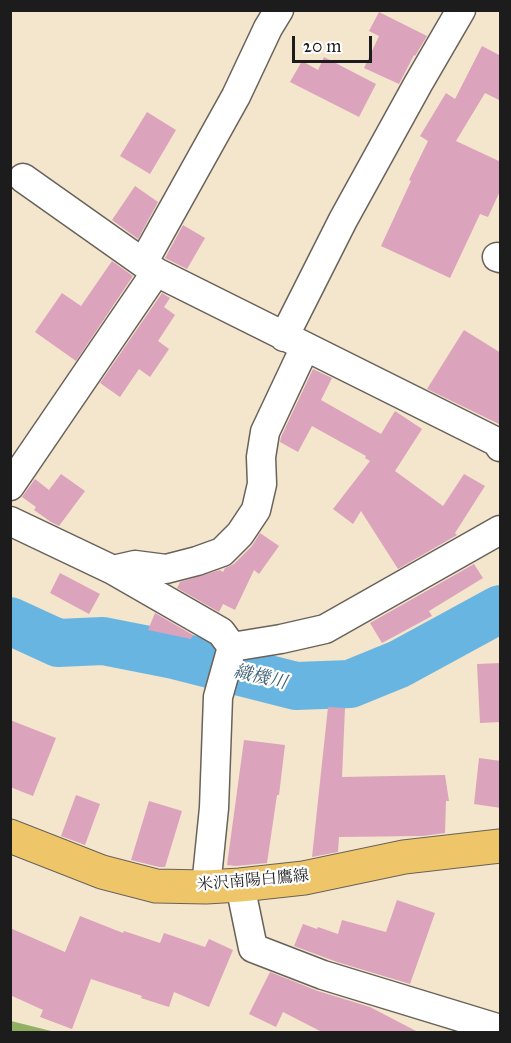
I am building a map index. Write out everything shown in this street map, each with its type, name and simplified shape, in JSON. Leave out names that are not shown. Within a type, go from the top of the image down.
[{"type":"main road","name":"米沢南陽白鷹線","points":[[10,836],[102,872],[156,886],[206,887],[304,878],[404,857],[501,846]]},
{"type":"street","points":[[10,486],[150,268],[279,10]]},
{"type":"street","points":[[112,570],[135,565],[166,569],[222,552],[240,534],[256,510],[262,484],[261,457],[265,432],[294,342],[349,210],[461,10]]},
{"type":"street","points":[[23,178],[150,268],[496,442],[501,447]]},
{"type":"street","points":[[10,521],[112,570],[220,632],[229,654],[218,697],[214,808],[206,887]]},
{"type":"street","points":[[229,654],[324,629],[501,530]]},
{"type":"street","points":[[240,885],[253,948],[323,975],[501,1029]]},
{"type":"green space","points":[[11,1021],[55,1032],[11,1032]]},
{"type":"building","points":[[379,12],[427,36],[399,84],[364,68],[379,36],[369,31]]},
{"type":"building","points":[[482,46],[501,56],[501,101],[485,93],[456,141],[501,162],[501,189],[488,217],[480,214],[450,278],[381,246],[428,141],[420,136],[446,93],[455,99]]},
{"type":"building","points":[[324,57],[376,84],[359,117],[290,82],[302,61],[318,70]]},
{"type":"building","points":[[147,112],[176,130],[150,174],[120,156]]},
{"type":"building","points":[[135,186],[158,202],[138,239],[112,220]]},
{"type":"building","points":[[183,225],[205,238],[187,269],[165,258]]},
{"type":"building","points":[[112,261],[133,276],[76,361],[35,332],[62,293],[81,306]]},
{"type":"building","points":[[162,293],[170,298],[164,307],[175,315],[158,341],[169,349],[150,377],[139,369],[120,397],[100,383]]},
{"type":"building","points":[[464,330],[501,353],[501,425],[427,389]]},
{"type":"building","points":[[313,369],[332,378],[321,400],[381,434],[395,411],[422,429],[395,471],[443,506],[464,474],[485,486],[455,533],[457,535],[398,569],[361,511],[353,524],[333,509],[370,461],[365,458],[366,456],[312,426],[298,452],[280,442]]},
{"type":"building","points":[[61,474],[85,491],[59,526],[34,510],[36,507],[22,497],[35,479],[49,490]]},
{"type":"building","points":[[260,533],[279,546],[259,574],[254,570],[235,610],[223,604],[219,612],[177,588],[180,582],[220,570],[223,572],[252,546]]},
{"type":"building","points":[[474,564],[483,578],[429,611],[432,616],[382,643],[370,623]]},
{"type":"building","points":[[60,573],[100,594],[89,614],[50,593]]},
{"type":"building","points":[[155,613],[193,635],[191,639],[148,630]]},
{"type":"building","points":[[501,663],[501,722],[480,723],[477,664]]},
{"type":"building","points":[[328,707],[345,708],[342,777],[445,775],[449,801],[446,801],[445,833],[423,836],[339,837],[338,852],[312,857]]},
{"type":"building","points":[[10,720],[56,738],[33,796],[10,787]]},
{"type":"building","points":[[244,740],[285,745],[267,863],[236,866],[227,865]]},
{"type":"building","points":[[479,758],[501,761],[501,808],[474,804]]},
{"type":"building","points":[[76,795],[100,804],[85,845],[61,836]]},
{"type":"building","points":[[149,801],[182,811],[165,867],[131,860]]},
{"type":"building","points":[[397,900],[435,913],[410,984],[337,962],[294,946],[303,924],[338,934],[342,920],[386,932]]},
{"type":"building","points":[[80,916],[123,933],[124,931],[160,943],[164,933],[205,947],[209,939],[233,950],[209,1007],[174,992],[169,1007],[91,979],[72,1029],[40,1017],[43,1010],[10,995],[10,928],[65,952]]},
{"type":"building","points":[[270,972],[318,991],[370,1007],[418,1032],[322,1032],[283,1012],[276,1027],[249,1014]]},
{"type":"waterway","name":"織機川","points":[[10,621],[58,643],[103,641],[174,655],[296,686],[350,684],[399,664],[500,609]]}]
